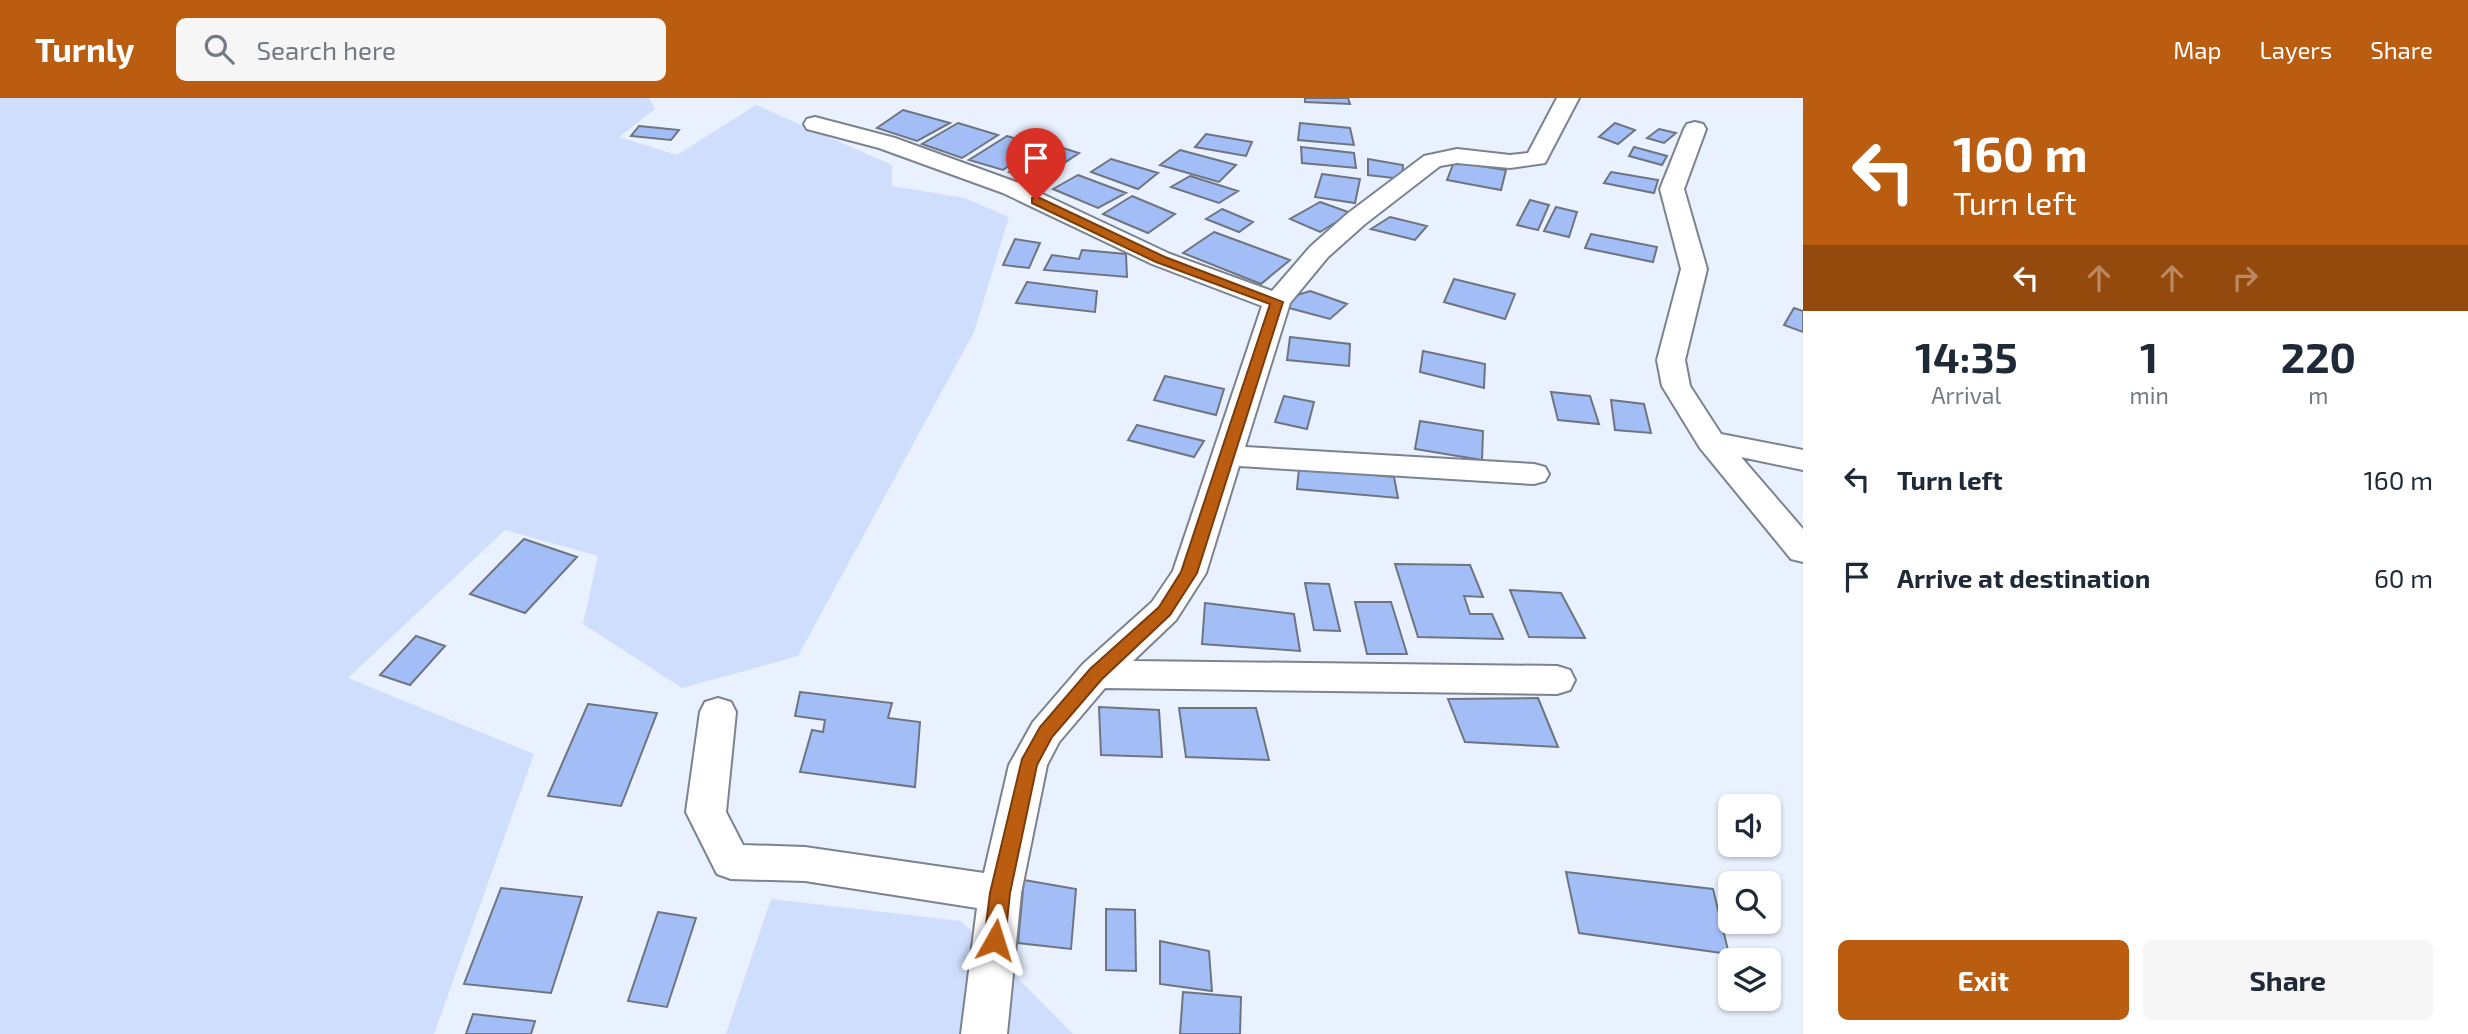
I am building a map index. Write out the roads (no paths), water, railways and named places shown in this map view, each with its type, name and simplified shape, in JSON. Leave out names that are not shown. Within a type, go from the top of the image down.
[{"type":"street","points":[[984,1034],[1000,893],[1028,765],[1046,732],[1096,674],[1164,611],[1189,573],[1277,302],[1320,252],[1356,219],[1433,161],[1460,155],[1488,161],[1525,162],[1537,158],[1568,98]]},
{"type":"street","points":[[815,124],[887,143],[1011,188],[1161,259],[1277,302]]},
{"type":"street","points":[[1695,129],[1672,189],[1694,269],[1671,360],[1676,386],[1711,441],[1803,551]]},
{"type":"street","points":[[1711,441],[1803,460]]},
{"type":"street","points":[[1227,456],[1534,474]]},
{"type":"street","points":[[1096,674],[1557,680]]},
{"type":"street","points":[[718,712],[706,812],[731,862],[805,864],[1000,893]]}]
